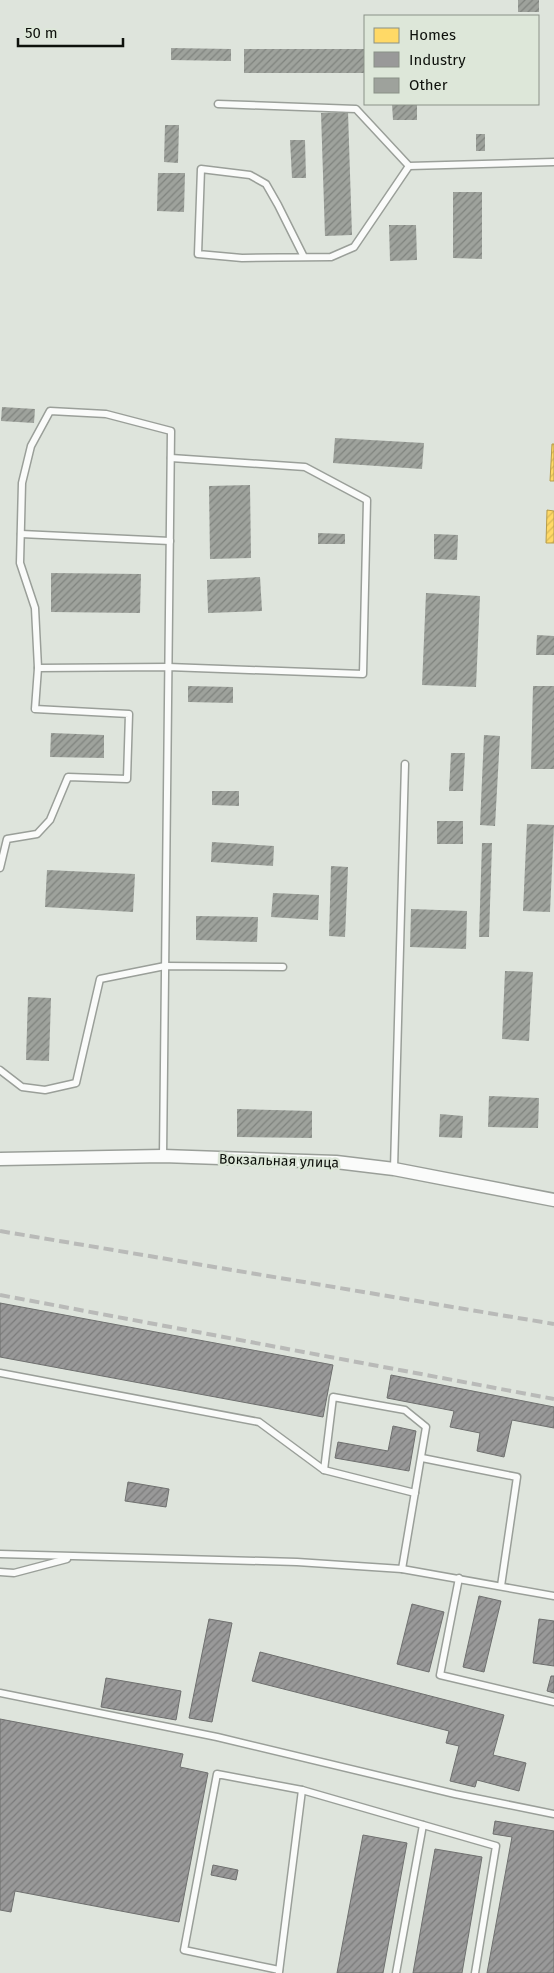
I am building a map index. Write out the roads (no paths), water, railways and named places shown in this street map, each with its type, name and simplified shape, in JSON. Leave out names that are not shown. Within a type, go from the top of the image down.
[{"type":"street","name":"Вокзальная улица","points":[[0,1159],[162,1156],[336,1162],[394,1169],[554,1200]]},
{"type":"lane","points":[[218,104],[356,109],[408,166],[554,162]]},
{"type":"lane","points":[[304,257],[266,184],[250,175],[201,169],[198,254],[242,258],[304,257],[331,256],[354,247],[408,166]]},
{"type":"lane","points":[[0,868],[7,839],[37,834],[50,820],[68,777],[127,779],[129,714],[36,708],[38,668],[35,608],[20,563],[22,483],[31,446],[50,411],[106,414],[171,431],[162,1156]]},
{"type":"lane","points":[[38,668],[168,668],[363,674],[367,500],[305,467],[170,458]]},
{"type":"lane","points":[[21,534],[170,541]]},
{"type":"lane","points":[[394,1169],[404,764]]},
{"type":"lane","points":[[0,1070],[22,1087],[45,1090],[76,1083],[100,979],[165,966],[283,967]]},
{"type":"lane","points":[[0,1373],[259,1422],[324,1470],[415,1494]]},
{"type":"lane","points":[[324,1470],[333,1397],[405,1410],[426,1427],[402,1569]]},
{"type":"lane","points":[[422,1458],[517,1477],[501,1586]]},
{"type":"lane","points":[[0,1554],[297,1562],[402,1569],[554,1596]]},
{"type":"lane","points":[[0,1572],[14,1573],[74,1557]]},
{"type":"lane","points":[[459,1578],[440,1675],[554,1702]]},
{"type":"lane","points":[[0,1693],[217,1737],[454,1794],[554,1814]]},
{"type":"lane","points":[[302,1790],[279,1971],[184,1950],[217,1774],[302,1790],[496,1846],[475,1973]]},
{"type":"lane","points":[[396,1973],[423,1825]]},
{"type":"railway","points":[[0,1231],[554,1324]]},
{"type":"railway","points":[[0,1295],[554,1399]]}]
